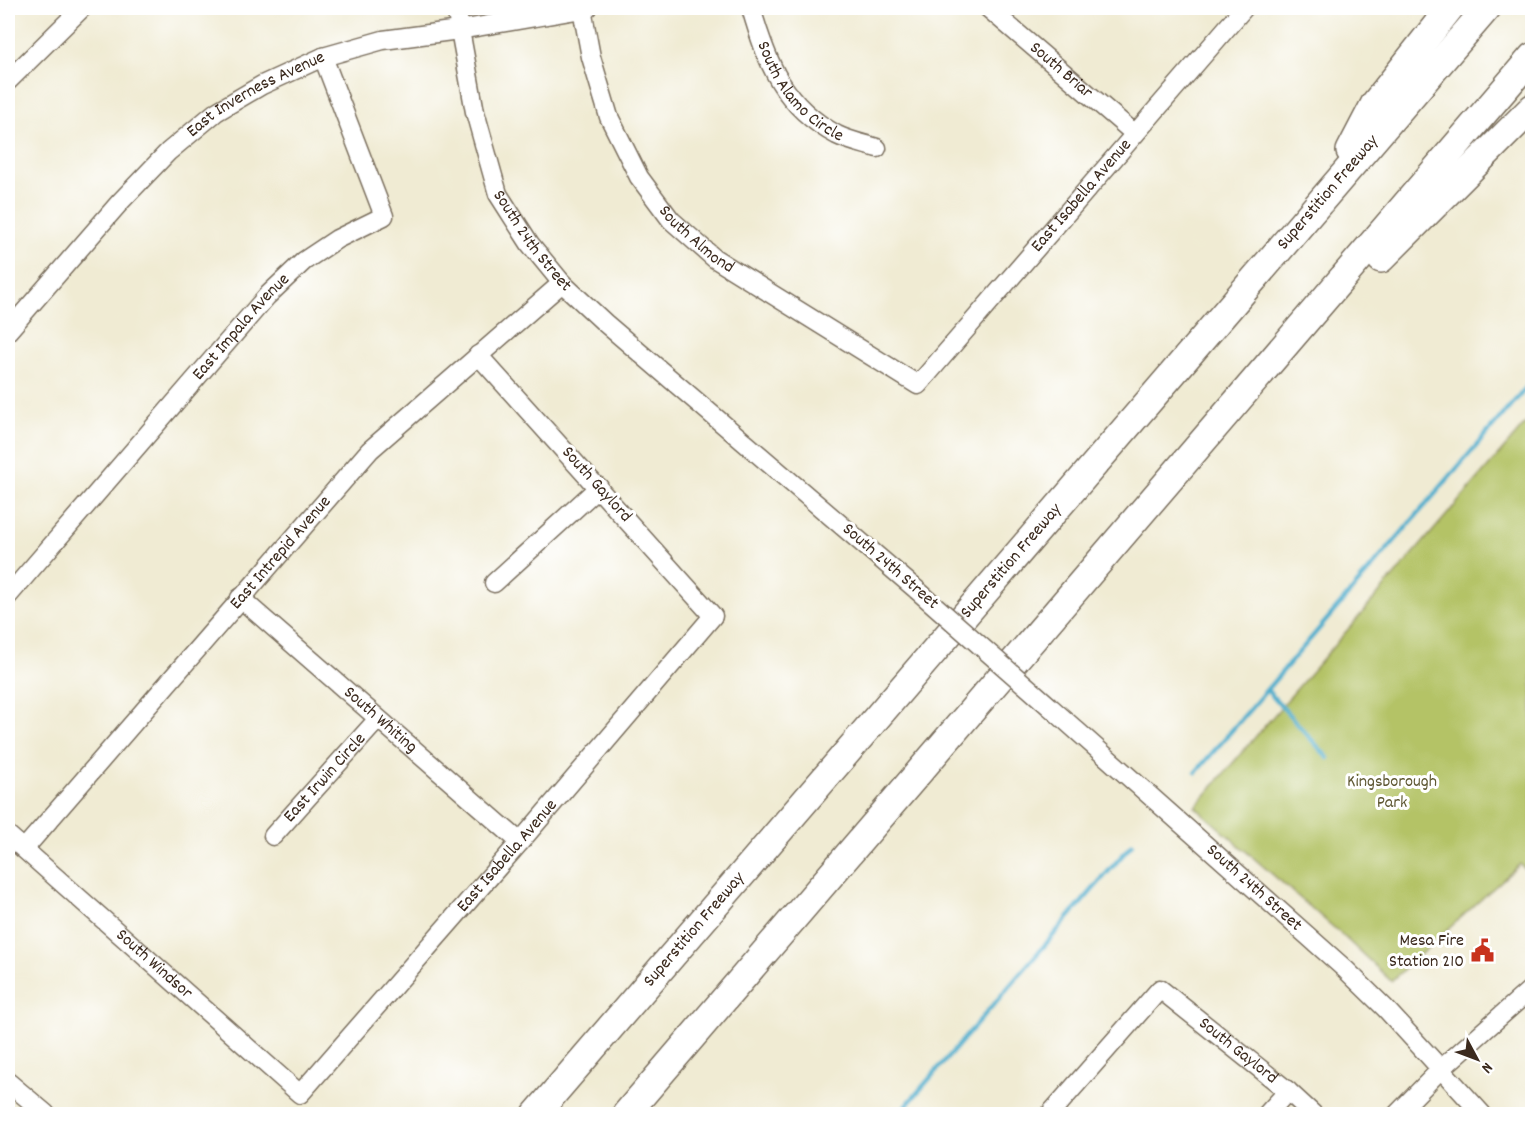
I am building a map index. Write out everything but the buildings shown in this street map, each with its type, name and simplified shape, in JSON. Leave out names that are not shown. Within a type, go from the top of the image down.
[{"type":"highway","points":[[1329,192],[1375,102],[1450,8]]},
{"type":"highway","name":"Superstition Freeway","points":[[536,1114],[1487,8]]},
{"type":"highway","points":[[626,1114],[1533,57]]},
{"type":"highway","points":[[1237,401],[1533,108]]},
{"type":"street","points":[[8,81],[82,8]]},
{"type":"street","name":"South 24th Street","points":[[456,8],[475,112],[498,194],[530,244],[562,283],[605,323],[917,590],[1345,969],[1385,1008],[1482,1114]]},
{"type":"street","name":"East Inverness Avenue","points":[[8,332],[121,201],[168,152],[216,112],[262,85],[323,57],[382,40],[459,30],[585,8]]},
{"type":"street","name":"South Almond","points":[[585,8],[591,57],[609,117],[639,177],[671,220],[714,258],[918,385]]},
{"type":"street","name":"South Alamo Circle","points":[[752,8],[763,50],[781,86],[805,113],[838,135],[877,148]]},
{"type":"street","name":"South Briar","points":[[988,8],[1135,134]]},
{"type":"street","name":"East Isabella Avenue","points":[[918,385],[1244,8]]},
{"type":"street","name":"East Impala Avenue","points":[[8,596],[267,296],[304,261],[336,239],[384,216],[323,57]]},
{"type":"street","name":"East Intrepid Avenue","points":[[24,849],[370,450],[562,283]]},
{"type":"street","name":"South Gaylord","points":[[478,355],[713,616]]},
{"type":"street","points":[[494,583],[598,487]]},
{"type":"street","name":"South Whiting","points":[[240,598],[520,842]]},
{"type":"street","name":"East Isabella Avenue","points":[[300,1094],[713,616]]},
{"type":"street","name":"East Irwin Circle","points":[[273,836],[378,719]]},
{"type":"street","name":"South Windsor","points":[[8,835],[300,1094]]},
{"type":"street","name":"South Gaylord","points":[[1050,1114],[1161,988],[1313,1114]]},
{"type":"street","points":[[1397,1114],[1442,1069],[1533,988]]},
{"type":"street","points":[[10,1089],[46,1114]]},
{"type":"street","points":[[1268,1114],[1288,1091]]},
{"type":"green space","name":"Kingsborough Park","points":[[1532,416],[1532,877],[1520,864],[1391,981],[1340,933],[1195,807]]},
{"type":"waterway","points":[[1196,772],[1532,381]]},
{"type":"waterway","points":[[1267,690],[1328,758]]},
{"type":"waterway","points":[[899,1114],[1132,844]]},
{"type":"place","name":"Mesa Fire Station 210","points":[[1482,951]]}]
